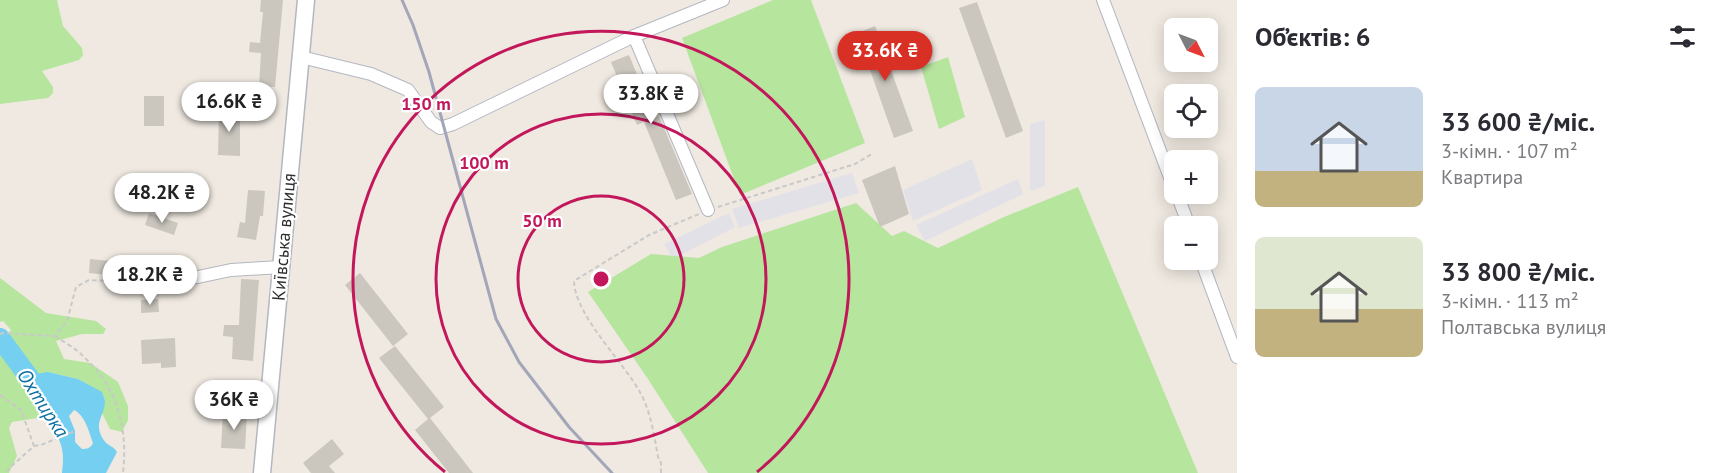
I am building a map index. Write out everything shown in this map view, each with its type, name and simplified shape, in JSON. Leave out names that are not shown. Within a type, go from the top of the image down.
[{"type":"main road","name":"Київська вулиця","points":[[261,473],[306,0]]},
{"type":"street","points":[[301,57],[371,74],[408,90],[431,122],[440,128],[453,124],[634,36],[723,0]]},
{"type":"street","points":[[1103,0],[1164,162]]},
{"type":"street","points":[[634,36],[708,210]]},
{"type":"street","points":[[178,281],[231,270],[281,267]]},
{"type":"street","points":[[1205,270],[1237,357]]},
{"type":"path","points":[[661,473],[661,463],[647,408],[640,392],[582,311],[574,281],[649,235],[708,210],[855,164],[872,154]]},
{"type":"path","points":[[55,336],[67,321],[76,287],[88,280],[161,284],[178,281]]},
{"type":"path","points":[[1,333],[55,336],[85,357],[105,381],[121,417],[125,453],[123,473]]},
{"type":"path","points":[[0,395],[21,410],[34,446]]},
{"type":"path","points":[[4,473],[34,446],[75,431]]},
{"type":"shaded area","points":[[1045,120],[1045,186],[1030,191],[1030,124]]},
{"type":"shaded area","points":[[972,159],[982,190],[913,221],[903,190]]},
{"type":"shaded area","points":[[852,173],[859,193],[739,228],[732,209]]},
{"type":"shaded area","points":[[1018,179],[1023,194],[925,241],[916,225]]},
{"type":"shaded area","points":[[729,213],[735,227],[673,259],[664,244]]},
{"type":"green space","points":[[0,0],[57,0],[63,26],[82,48],[83,55],[79,60],[42,71],[53,87],[53,93],[48,98],[0,104]]},
{"type":"green space","points":[[773,0],[811,0],[865,143],[740,195],[682,38]]},
{"type":"green space","points":[[948,57],[965,117],[939,129],[921,67]]},
{"type":"green space","points":[[1078,187],[1198,473],[708,473],[648,379],[588,292],[651,254],[699,258],[722,247],[856,203],[892,236],[904,231],[938,248],[1004,217]]},
{"type":"green space","points":[[0,278],[46,313],[96,321],[106,329],[103,334],[82,334],[56,341],[64,359],[90,363],[118,382],[128,406],[128,420],[122,432],[110,429],[102,413],[105,400],[101,392],[78,379],[48,372],[31,385],[44,417],[12,422],[9,428],[17,456],[9,473],[0,473],[0,344],[11,330],[3,321],[0,322]]},
{"type":"water","points":[[48,372],[78,379],[102,392],[105,406],[99,423],[100,433],[117,452],[106,473],[62,473],[63,456],[60,441],[37,403],[31,382],[31,377]],"holes":[[[74,410],[86,424],[93,443],[82,449],[75,442],[75,431],[69,416]]]},
{"type":"building","points":[[261,0],[283,0],[275,87],[259,86],[261,53],[249,52],[250,42],[260,43],[263,12],[260,12]]},
{"type":"building","points":[[977,2],[1023,131],[1006,138],[959,8]]},
{"type":"building","points":[[875,26],[913,131],[894,138],[857,33]]},
{"type":"building","points":[[629,55],[655,118],[659,116],[692,194],[676,200],[644,122],[637,125],[611,62]]},
{"type":"building","points":[[144,96],[164,96],[164,126],[144,126]]},
{"type":"building","points":[[219,111],[240,111],[240,156],[218,155]]},
{"type":"building","points":[[895,166],[909,214],[880,227],[862,180]]},
{"type":"building","points":[[248,190],[265,191],[263,216],[260,216],[256,240],[237,237],[240,222],[245,223]]},
{"type":"building","points":[[149,213],[178,223],[174,235],[145,225]]},
{"type":"building","points":[[90,259],[111,261],[109,275],[89,273]]},
{"type":"building","points":[[161,259],[175,261],[171,278],[158,276]]},
{"type":"building","points":[[360,273],[408,334],[393,346],[345,285]]},
{"type":"building","points":[[241,279],[259,280],[253,361],[232,359],[233,337],[223,336],[224,325],[239,325]]},
{"type":"building","points":[[158,299],[159,312],[141,313],[141,300]]},
{"type":"building","points":[[175,338],[176,367],[161,368],[161,363],[142,364],[141,340]]},
{"type":"building","points":[[395,346],[444,407],[430,418],[473,473],[449,473],[415,430],[428,419],[379,358]]},
{"type":"building","points":[[223,413],[247,414],[245,449],[221,448]]},
{"type":"building","points":[[332,439],[344,454],[329,466],[335,473],[311,473],[303,463]]},
{"type":"waterway","name":"Охтирка","points":[[0,338],[45,399]]},
{"type":"railway","points":[[402,0],[429,72],[496,319],[519,362],[569,427],[612,473]]}]
